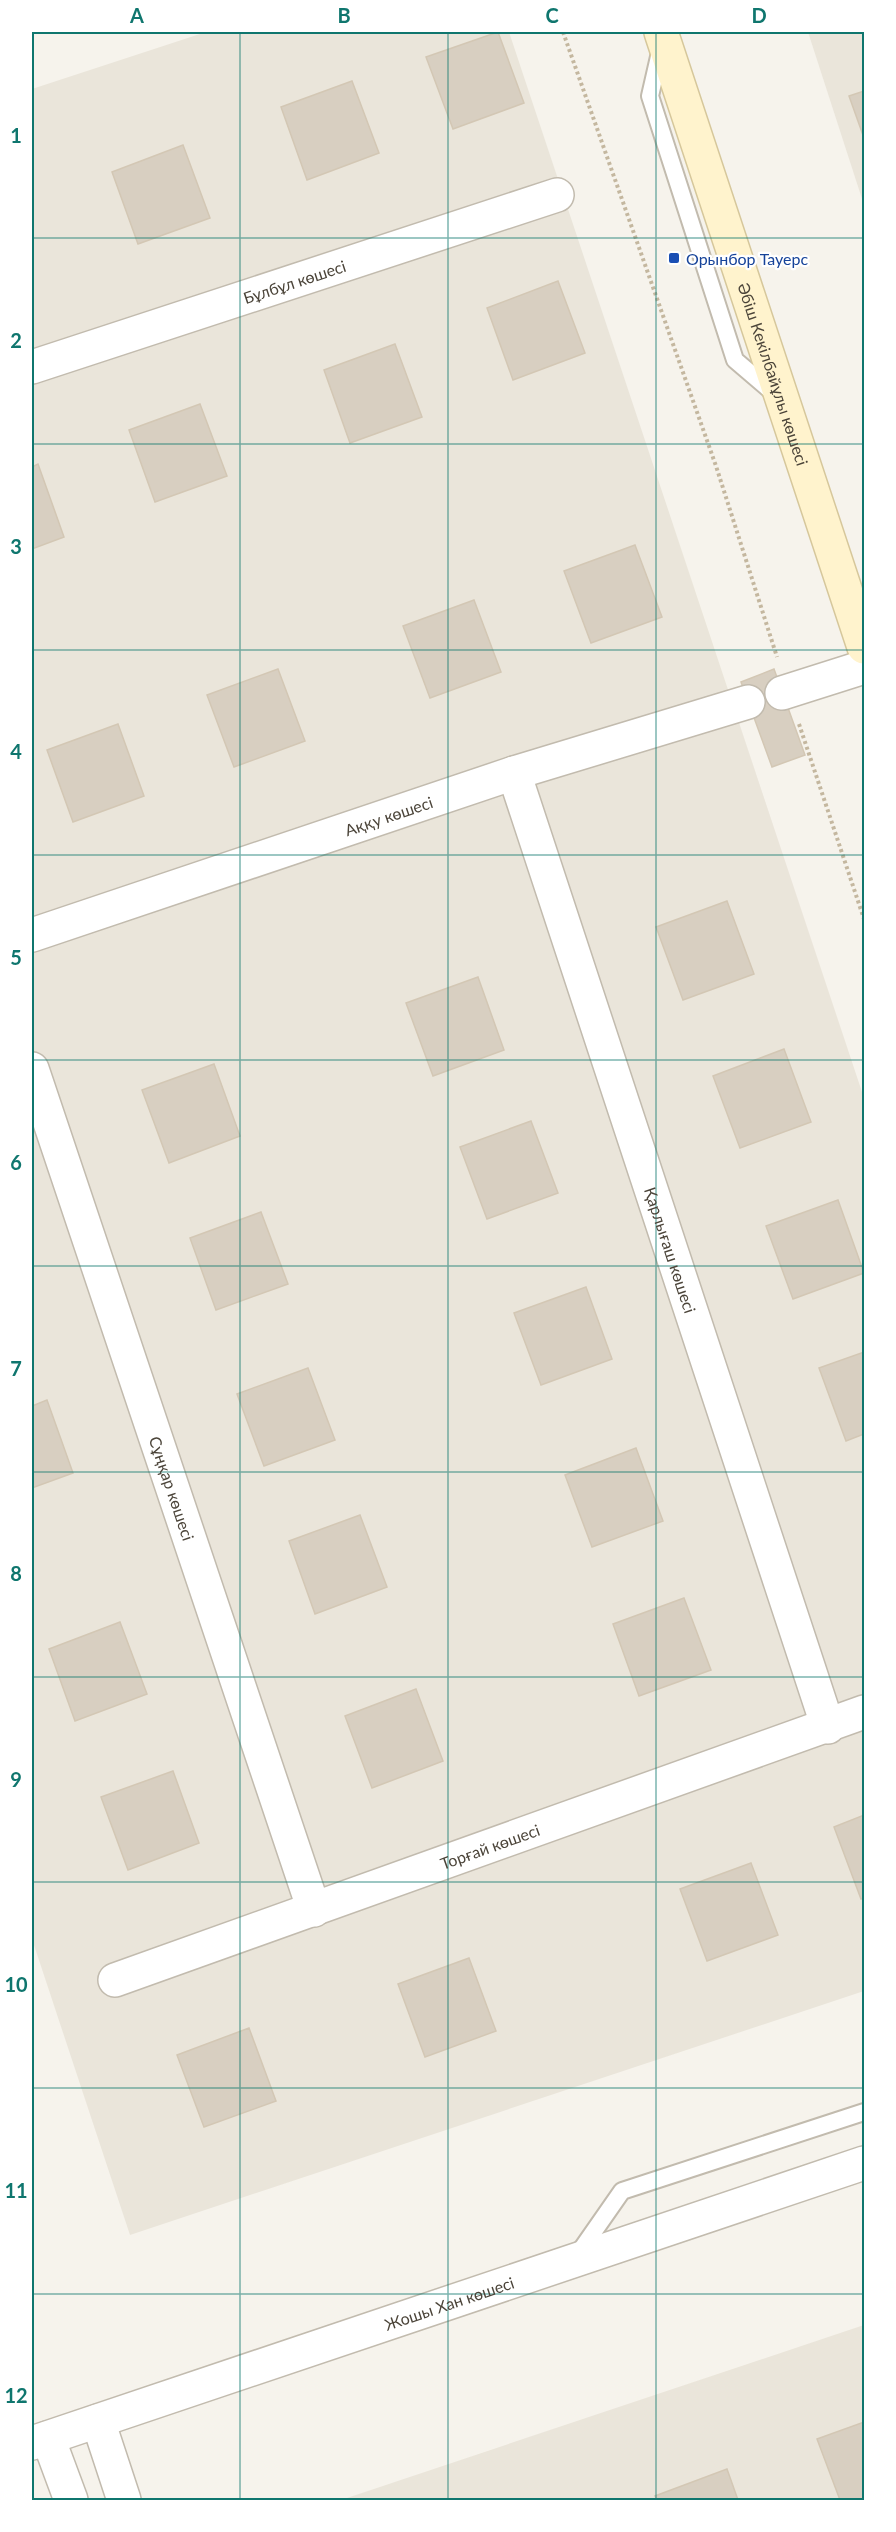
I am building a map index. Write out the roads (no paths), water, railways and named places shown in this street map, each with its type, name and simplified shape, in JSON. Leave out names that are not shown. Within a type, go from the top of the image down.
[{"type":"street","name":"Әбіш Кекілбайұлы көшесі","points":[[662,35],[864,647]]},
{"type":"street","name":"Бұлбұл көшесі","points":[[32,367],[557,195]]},
{"type":"street","points":[[785,692],[864,667]]},
{"type":"street","name":"Аққу көшесі","points":[[32,935],[514,772],[748,702]]},
{"type":"street","name":"Қарлығаш көшесі","points":[[514,772],[828,1727]]},
{"type":"street","name":"Сұңқар көшесі","points":[[32,1069],[314,1910]]},
{"type":"street","name":"Торғай көшесі","points":[[115,1980],[828,1727],[864,1712]]},
{"type":"street","name":"Жошы Хан көшесі","points":[[40,2440],[864,2163]]},
{"type":"street","points":[[98,2421],[123,2500]]},
{"type":"street","points":[[40,2440],[71,2500]]},
{"type":"lane","points":[[574,2260],[622,2191],[864,2112]]},
{"type":"place","name":"Орынбор Тауерс","points":[[674,258]]}]
